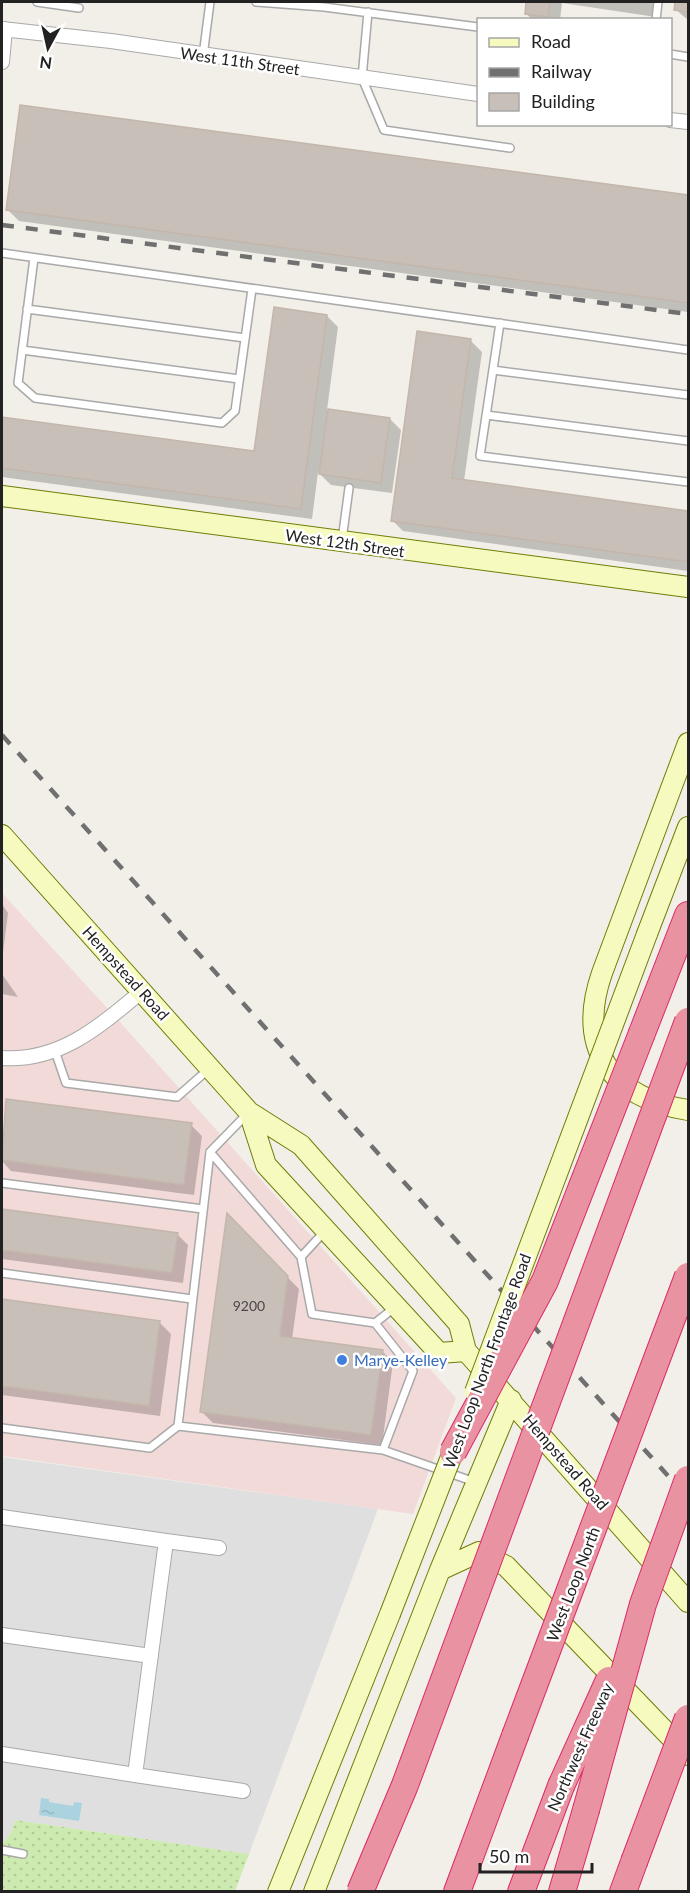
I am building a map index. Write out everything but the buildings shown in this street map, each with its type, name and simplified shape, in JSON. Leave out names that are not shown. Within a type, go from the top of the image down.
[{"type":"highway","points":[[453,1452],[545,1281],[688,915]]},
{"type":"highway","points":[[360,1892],[405,1785],[688,1022]]},
{"type":"highway","name":"West Loop North","points":[[457,1892],[688,1276]]},
{"type":"highway","points":[[562,1892],[643,1604],[688,1479]]},
{"type":"highway","name":"Northwest Freeway","points":[[521,1892],[561,1786],[643,1604]]},
{"type":"highway","points":[[622,1892],[688,1718]]},
{"type":"main road","name":"West 12th Street","points":[[2,496],[342,543],[688,587]]},
{"type":"main road","points":[[688,743],[594,996],[592,1019],[600,1055],[609,1071],[633,1093],[664,1106],[688,1110]]},
{"type":"main road","name":"West Loop North Frontage Road","points":[[278,1892],[453,1452],[688,827]]},
{"type":"main road","name":"Hempstead Road","points":[[2,835],[249,1112],[301,1145],[459,1324],[466,1350],[688,1602]]},
{"type":"main road","name":"Hempstead Road","points":[[249,1112],[266,1166],[439,1353],[466,1350]]},
{"type":"main road","points":[[314,1892],[440,1570],[511,1400]]},
{"type":"main road","points":[[440,1570],[479,1552],[506,1566],[688,1755]]},
{"type":"street","name":"West 11th Street","points":[[3,29],[111,41],[477,94]]},
{"type":"street","points":[[2,62],[3,29]]},
{"type":"street","points":[[672,120],[688,122]]},
{"type":"street","points":[[2,1058],[24,1058],[55,1051],[89,1035],[142,991]]},
{"type":"street","points":[[2,1517],[219,1548]]},
{"type":"street","points":[[135,1775],[166,1541]]},
{"type":"street","points":[[2,1635],[151,1656]]},
{"type":"street","points":[[2,1754],[243,1791]]},
{"type":"lane","points":[[37,2],[79,8]]},
{"type":"lane","points":[[203,56],[210,2]]},
{"type":"lane","points":[[256,2],[324,4],[477,27]]},
{"type":"lane","points":[[656,18],[658,2]]},
{"type":"lane","points":[[368,12],[362,78],[384,130],[510,148]]},
{"type":"lane","points":[[672,54],[688,57]]},
{"type":"lane","points":[[2,253],[688,350]]},
{"type":"lane","points":[[34,258],[18,383],[35,398],[222,423],[234,411],[252,288]]},
{"type":"lane","points":[[27,309],[245,338]]},
{"type":"lane","points":[[500,323],[480,456],[688,482]]},
{"type":"lane","points":[[22,350],[239,379]]},
{"type":"lane","points":[[493,370],[688,395]]},
{"type":"lane","points":[[486,415],[688,441]]},
{"type":"lane","points":[[342,543],[349,488]]},
{"type":"lane","points":[[55,1051],[66,1083],[177,1097],[211,1067]]},
{"type":"lane","points":[[178,1426],[210,1152],[249,1112]]},
{"type":"lane","points":[[210,1152],[301,1257],[312,1314],[375,1323],[413,1371],[383,1450]]},
{"type":"lane","points":[[2,1183],[203,1209]]},
{"type":"lane","points":[[301,1257],[326,1230]]},
{"type":"lane","points":[[2,1273],[192,1299]]},
{"type":"lane","points":[[375,1323],[396,1306]]},
{"type":"lane","points":[[2,1428],[150,1448],[178,1426],[383,1450],[476,1483]]},
{"type":"lane","points":[[2,1850],[23,1854]]},
{"type":"shaded area","points":[[2,893],[456,1398],[413,1514],[2,1456]]},
{"type":"shaded area","points":[[2,1457],[378,1509],[249,1854],[15,1820],[11,1833],[2,1844]]},
{"type":"green space","points":[[15,1820],[249,1854],[235,1891],[2,1892],[2,1844],[11,1833]]},
{"type":"water","points":[[41,1798],[49,1799],[49,1802],[73,1806],[74,1802],[82,1803],[79,1821],[39,1815]]},
{"type":"railway","points":[[2,225],[688,314]]},
{"type":"railway","points":[[2,735],[688,1498]]},
{"type":"place","name":"Marye-Kelley","points":[[342,1360]]}]
